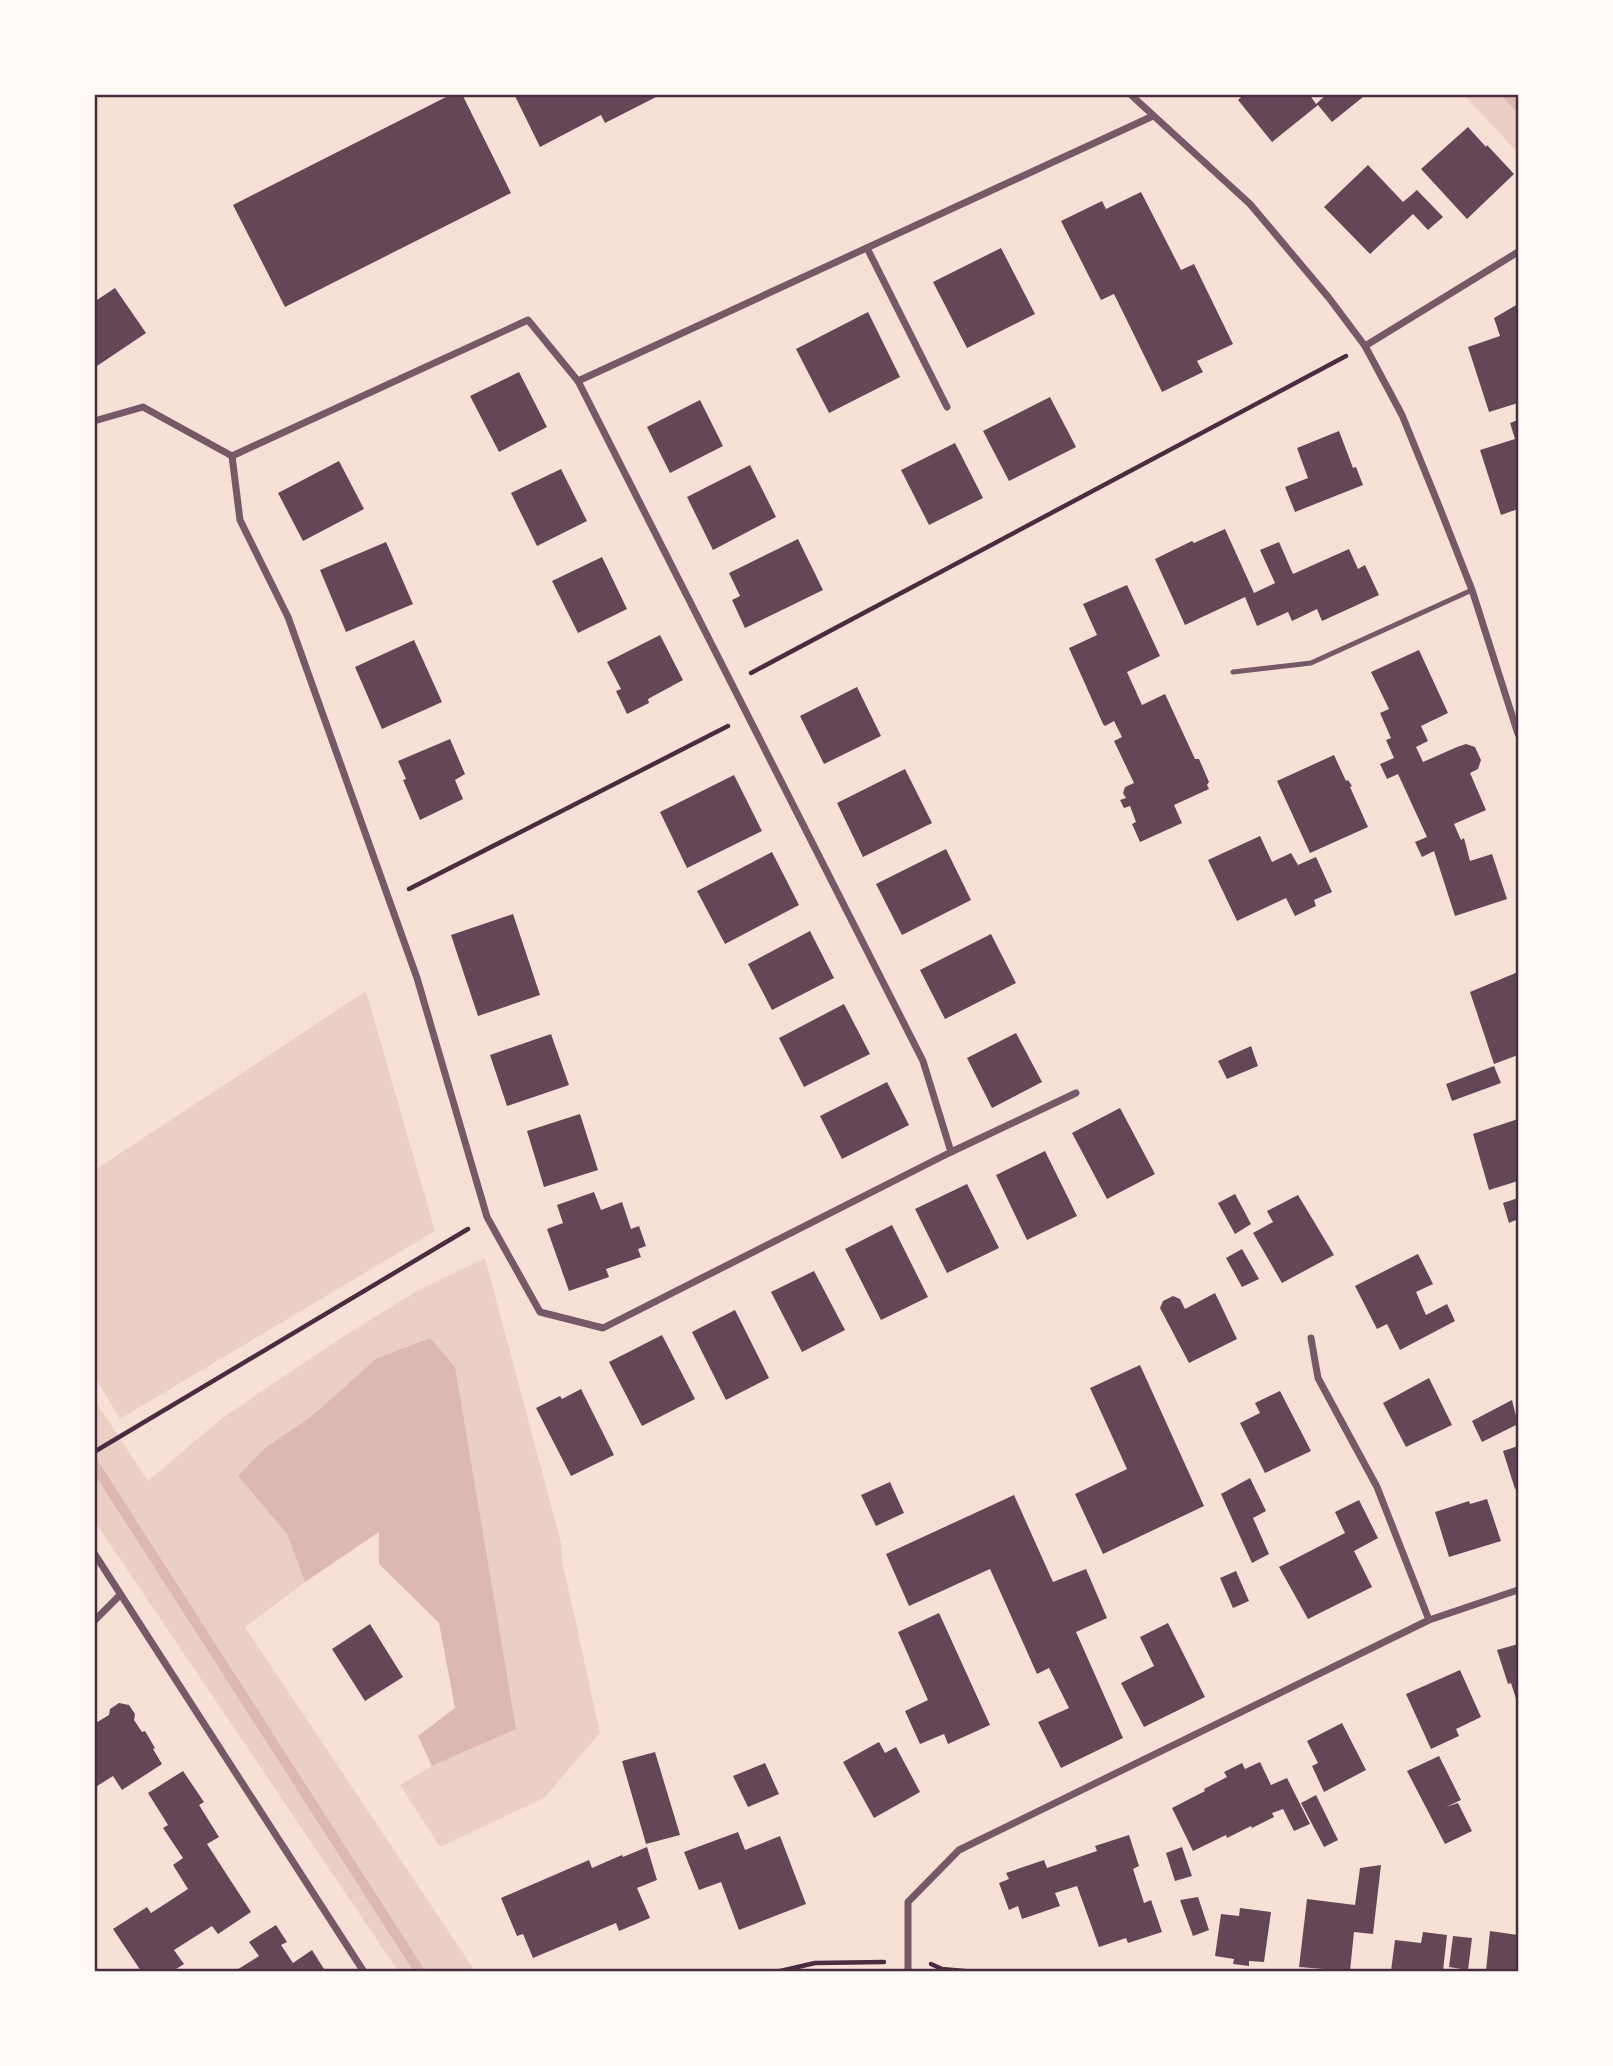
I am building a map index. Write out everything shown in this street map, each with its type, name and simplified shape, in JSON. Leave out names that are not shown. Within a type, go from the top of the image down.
[{"type":"street","points":[[1130,94],[1250,204],[1329,298],[1365,346],[1402,415],[1472,590],[1518,734]]},
{"type":"street","points":[[578,381],[1153,116]]},
{"type":"street","points":[[867,248],[947,407]]},
{"type":"street","points":[[1365,346],[1518,252]]},
{"type":"street","points":[[232,456],[528,320],[578,381],[923,1061],[951,1152]]},
{"type":"street","points":[[94,421],[143,407],[232,456]]},
{"type":"street","points":[[232,456],[240,520],[289,617],[417,978],[487,1217],[540,1312],[603,1328],[951,1152],[1076,1093]]},
{"type":"street","points":[[1311,1338],[1318,1378],[1377,1487],[1429,1620]]},
{"type":"street","points":[[94,1553],[365,1972]]},
{"type":"street","points":[[908,1972],[908,1902],[959,1850],[1429,1620],[1518,1590]]},
{"type":"street","points":[[94,1621],[120,1595]]},
{"type":"lane","points":[[1233,672],[1311,663],[1472,590]]},
{"type":"path","points":[[731,683],[1365,346]]},
{"type":"path","points":[[389,899],[747,716]]},
{"type":"path","points":[[94,1452],[487,1217]]},
{"type":"path","points":[[776,1972],[815,1963],[908,1961],[925,1962],[942,1969],[975,1972]]},
{"type":"shaded area","points":[[1464,95],[1518,95],[1518,153]]},
{"type":"shaded area","points":[[366,991],[435,1231],[120,1419],[95,1377],[95,1170]]},
{"type":"shaded area","points":[[485,1258],[561,1543],[562,1560],[600,1733],[544,1798],[440,1847],[400,1785],[432,1766],[516,1729],[312,1416],[266,1447],[239,1476],[287,1534],[305,1582],[245,1627],[475,1971],[398,1971],[95,1522],[94,1399],[148,1481],[222,1418],[349,1333],[417,1291]]},
{"type":"shaded area","points":[[430,1338],[455,1367],[516,1729],[432,1766],[418,1736],[455,1708],[439,1623],[379,1564],[379,1532],[305,1582],[287,1534],[238,1476],[266,1447],[312,1416],[376,1359]]},
{"type":"building","points":[[452,94],[462,94],[511,193],[285,307],[233,205]]},
{"type":"building","points":[[514,94],[662,94],[605,123],[601,115],[540,147]]},
{"type":"building","points":[[1239,94],[1309,94],[1316,104],[1327,94],[1361,94],[1363,97],[1332,122],[1318,105],[1272,142],[1238,100],[1241,97]]},
{"type":"building","points":[[1468,127],[1514,174],[1467,219],[1421,169]]},
{"type":"building","points":[[1368,165],[1403,202],[1417,190],[1443,217],[1428,230],[1413,214],[1370,254],[1324,207]]},
{"type":"building","points":[[1141,192],[1181,270],[1194,264],[1233,344],[1197,361],[1203,372],[1162,392],[1114,294],[1101,300],[1061,221],[1102,201],[1106,209]]},
{"type":"building","points":[[1001,248],[1035,314],[967,348],[933,282]]},
{"type":"building","points":[[115,288],[146,333],[94,368],[94,302]]},
{"type":"building","points":[[1518,304],[1518,403],[1489,412],[1468,347],[1500,336],[1494,318]]},
{"type":"building","points":[[868,312],[900,377],[829,413],[796,349]]},
{"type":"building","points":[[519,372],[547,427],[499,452],[470,396]]},
{"type":"building","points":[[1050,397],[1076,447],[1009,481],[983,431]]},
{"type":"building","points":[[700,400],[723,446],[670,473],[647,427]]},
{"type":"building","points":[[1518,420],[1518,509],[1501,515],[1480,450],[1515,439],[1510,423]]},
{"type":"building","points":[[1339,431],[1353,468],[1356,467],[1363,485],[1295,512],[1285,487],[1308,478],[1297,448]]},
{"type":"building","points":[[955,443],[983,498],[929,525],[901,470]]},
{"type":"building","points":[[339,461],[364,509],[303,541],[278,493]]},
{"type":"building","points":[[750,465],[776,517],[713,550],[687,497]]},
{"type":"building","points":[[561,469],[587,521],[537,546],[511,493]]},
{"type":"building","points":[[1225,529],[1254,593],[1275,583],[1260,550],[1279,542],[1293,574],[1349,549],[1358,569],[1365,565],[1379,595],[1322,621],[1317,609],[1292,621],[1288,612],[1257,626],[1245,597],[1185,625],[1155,559]]},
{"type":"building","points":[[798,539],[823,590],[745,628],[732,600],[740,596],[729,573]]},
{"type":"building","points":[[386,542],[413,604],[346,632],[320,570]]},
{"type":"building","points":[[602,557],[627,609],[578,633],[552,581]]},
{"type":"building","points":[[1127,585],[1160,656],[1127,672],[1142,705],[1165,694],[1195,759],[1199,759],[1209,782],[1209,789],[1174,805],[1182,823],[1140,842],[1132,824],[1136,822],[1130,806],[1124,808],[1120,800],[1126,798],[1123,793],[1125,787],[1134,783],[1114,741],[1122,737],[1114,721],[1105,726],[1103,724],[1069,648],[1097,635],[1083,604]]},
{"type":"building","points":[[660,635],[683,680],[627,714],[616,691],[621,689],[607,662]]},
{"type":"building","points":[[414,640],[442,702],[382,729],[355,667]]},
{"type":"building","points":[[1419,650],[1448,713],[1421,726],[1428,741],[1416,747],[1423,762],[1466,744],[1475,747],[1481,760],[1478,769],[1470,773],[1486,810],[1454,824],[1461,840],[1464,838],[1470,861],[1492,854],[1507,899],[1455,916],[1434,851],[1422,857],[1415,842],[1427,837],[1398,774],[1387,779],[1380,764],[1394,758],[1386,740],[1391,738],[1380,713],[1389,709],[1371,672]]},
{"type":"building","points":[[857,687],[881,736],[824,764],[800,716]]},
{"type":"building","points":[[450,739],[465,774],[455,780],[463,799],[420,820],[398,761]]},
{"type":"building","points":[[1334,755],[1346,781],[1352,786],[1350,787],[1368,827],[1310,853],[1277,781]]},
{"type":"building","points":[[905,769],[932,823],[863,857],[837,803]]},
{"type":"building","points":[[734,775],[762,831],[687,868],[660,812]]},
{"type":"building","points":[[1260,836],[1272,862],[1291,853],[1298,865],[1316,857],[1332,892],[1314,900],[1316,906],[1295,916],[1286,898],[1237,921],[1208,860]]},
{"type":"building","points":[[946,849],[971,900],[902,935],[876,884]]},
{"type":"building","points":[[772,852],[799,905],[725,944],[697,891]]},
{"type":"building","points":[[513,914],[540,995],[478,1016],[451,935]]},
{"type":"building","points":[[810,931],[834,978],[772,1010],[748,964]]},
{"type":"building","points":[[991,934],[1016,983],[945,1019],[920,970]]},
{"type":"building","points":[[1518,972],[1518,1055],[1494,1064],[1470,992]]},
{"type":"building","points":[[844,1004],[870,1054],[804,1087],[779,1038]]},
{"type":"building","points":[[1016,1033],[1042,1082],[992,1108],[967,1058]]},
{"type":"building","points":[[551,1034],[569,1085],[507,1106],[490,1055]]},
{"type":"building","points":[[1251,1046],[1258,1066],[1227,1079],[1218,1061]]},
{"type":"building","points":[[1494,1066],[1501,1083],[1452,1101],[1446,1084]]},
{"type":"building","points":[[887,1082],[909,1125],[842,1159],[820,1116]]},
{"type":"building","points":[[1120,1108],[1155,1174],[1107,1199],[1072,1133]]},
{"type":"building","points":[[580,1114],[598,1170],[544,1187],[527,1131]]},
{"type":"building","points":[[1518,1119],[1518,1181],[1489,1190],[1473,1134]]},
{"type":"building","points":[[1045,1151],[1077,1216],[1027,1240],[996,1175]]},
{"type":"building","points":[[967,1184],[999,1248],[947,1273],[915,1209]]},
{"type":"building","points":[[594,1192],[601,1210],[622,1202],[631,1229],[639,1226],[646,1246],[638,1249],[641,1257],[606,1269],[609,1277],[569,1291],[547,1229],[563,1223],[557,1205]]},
{"type":"building","points":[[1235,1194],[1251,1224],[1235,1234],[1218,1203]]},
{"type":"building","points":[[1298,1195],[1334,1255],[1282,1283],[1253,1233],[1273,1222],[1267,1211]]},
{"type":"building","points":[[1518,1198],[1518,1219],[1509,1223],[1503,1203]]},
{"type":"building","points":[[892,1225],[928,1297],[881,1320],[845,1249]]},
{"type":"building","points":[[1242,1249],[1259,1279],[1242,1287],[1226,1258]]},
{"type":"building","points":[[1418,1254],[1433,1284],[1416,1292],[1426,1315],[1447,1304],[1455,1321],[1400,1350],[1387,1324],[1377,1329],[1355,1286]]},
{"type":"building","points":[[814,1271],[845,1330],[802,1352],[771,1292]]},
{"type":"building","points":[[1215,1293],[1237,1339],[1189,1363],[1160,1308],[1163,1301],[1173,1296],[1180,1299],[1185,1309]]},
{"type":"building","points":[[735,1310],[769,1378],[726,1400],[692,1332]]},
{"type":"building","points":[[662,1335],[695,1399],[642,1426],[609,1362]]},
{"type":"building","points":[[1140,1365],[1204,1506],[1103,1554],[1075,1494],[1127,1469],[1090,1388]]},
{"type":"building","points":[[1429,1378],[1452,1425],[1406,1447],[1383,1403]]},
{"type":"building","points":[[581,1389],[614,1455],[571,1476],[536,1408]]},
{"type":"building","points":[[1280,1391],[1311,1451],[1265,1473],[1240,1423],[1260,1413],[1255,1403]]},
{"type":"building","points":[[1512,1400],[1518,1424],[1482,1442],[1472,1421]]},
{"type":"building","points":[[1518,1446],[1518,1488],[1515,1489],[1503,1451]]},
{"type":"building","points":[[1250,1478],[1266,1511],[1253,1518],[1269,1554],[1252,1563],[1221,1494]]},
{"type":"building","points":[[890,1482],[904,1513],[876,1526],[861,1495]]},
{"type":"building","points":[[1014,1495],[1053,1582],[1086,1569],[1107,1618],[1076,1632],[1123,1738],[1061,1768],[1038,1722],[1069,1708],[1049,1668],[1037,1674],[990,1569],[909,1606],[886,1554]]},
{"type":"building","points":[[1487,1499],[1501,1541],[1449,1557],[1435,1512],[1469,1501],[1470,1504]]},
{"type":"building","points":[[1359,1500],[1378,1538],[1354,1551],[1372,1587],[1308,1619],[1279,1567],[1345,1533],[1335,1512]]},
{"type":"building","points":[[1236,1571],[1249,1601],[1233,1608],[1220,1578]]},
{"type":"building","points":[[939,1613],[990,1725],[948,1744],[944,1734],[920,1744],[905,1711],[928,1700],[898,1632]]},
{"type":"building","points":[[1168,1623],[1205,1697],[1144,1727],[1121,1683],[1154,1666],[1140,1637]]},
{"type":"building","points":[[370,1624],[403,1677],[365,1701],[332,1649]]},
{"type":"building","points":[[1518,1644],[1518,1705],[1497,1650]]},
{"type":"building","points":[[1460,1670],[1481,1717],[1456,1729],[1459,1736],[1431,1749],[1406,1694]]},
{"type":"building","points":[[119,1703],[129,1705],[135,1714],[134,1720],[142,1732],[145,1731],[162,1764],[122,1790],[113,1776],[94,1788],[94,1724],[109,1715],[110,1709]]},
{"type":"building","points":[[1342,1723],[1366,1770],[1324,1792],[1312,1766],[1318,1763],[1307,1741]]},
{"type":"building","points":[[879,1742],[885,1753],[896,1747],[920,1792],[874,1818],[843,1762]]},
{"type":"building","points":[[655,1752],[680,1835],[646,1844],[622,1761]]},
{"type":"building","points":[[1439,1756],[1461,1800],[1446,1807],[1458,1803],[1472,1831],[1445,1844],[1407,1771]]},
{"type":"building","points":[[1260,1762],[1271,1785],[1287,1778],[1310,1824],[1294,1831],[1283,1809],[1272,1813],[1274,1817],[1252,1828],[1251,1826],[1227,1838],[1226,1835],[1193,1851],[1172,1808],[1227,1777],[1224,1772],[1242,1763],[1245,1769]]},
{"type":"building","points":[[765,1763],[779,1794],[748,1807],[733,1776]]},
{"type":"building","points":[[183,1771],[204,1802],[199,1805],[219,1837],[207,1844],[251,1912],[218,1934],[212,1926],[174,1950],[184,1964],[173,1971],[141,1971],[113,1929],[147,1907],[151,1913],[188,1889],[173,1865],[183,1858],[163,1828],[168,1825],[148,1793]]},
{"type":"building","points":[[1316,1795],[1338,1840],[1324,1847],[1301,1803]]},
{"type":"building","points":[[738,1832],[745,1850],[780,1836],[806,1904],[739,1930],[721,1882],[699,1890],[684,1852]]},
{"type":"building","points":[[1129,1835],[1139,1866],[1133,1869],[1144,1903],[1151,1900],[1162,1932],[1128,1943],[1126,1938],[1099,1947],[1077,1886],[1055,1893],[1060,1906],[1022,1919],[1018,1906],[1009,1910],[999,1883],[1009,1879],[1006,1873],[1044,1860],[1047,1868],[1097,1851],[1095,1846]]},
{"type":"building","points":[[647,1847],[657,1880],[637,1888],[650,1918],[619,1931],[616,1923],[533,1958],[523,1934],[517,1936],[501,1898],[589,1860],[592,1868]]},
{"type":"building","points":[[1182,1847],[1192,1876],[1175,1881],[1166,1853]]},
{"type":"building","points":[[1381,1865],[1373,1934],[1354,1932],[1350,1971],[1299,1967],[1307,1899],[1355,1905],[1360,1868]]},
{"type":"building","points":[[1198,1897],[1209,1930],[1193,1936],[1180,1900]]},
{"type":"building","points":[[1240,1908],[1271,1912],[1264,1962],[1249,1961],[1249,1966],[1233,1964],[1234,1959],[1215,1956],[1221,1914],[1239,1916]]},
{"type":"building","points":[[276,1925],[287,1942],[281,1945],[293,1963],[312,1950],[324,1969],[235,1971],[259,1956],[249,1942]]},
{"type":"building","points":[[1490,1931],[1518,1935],[1518,1971],[1486,1971]]},
{"type":"building","points":[[1423,1932],[1447,1935],[1443,1971],[1391,1971],[1395,1940],[1421,1943]]},
{"type":"building","points":[[1453,1936],[1472,1938],[1468,1970],[1449,1967]]},
{"type":"waterway","points":[[1507,94],[1518,106]]},
{"type":"waterway","points":[[94,1464],[420,1972]]}]
